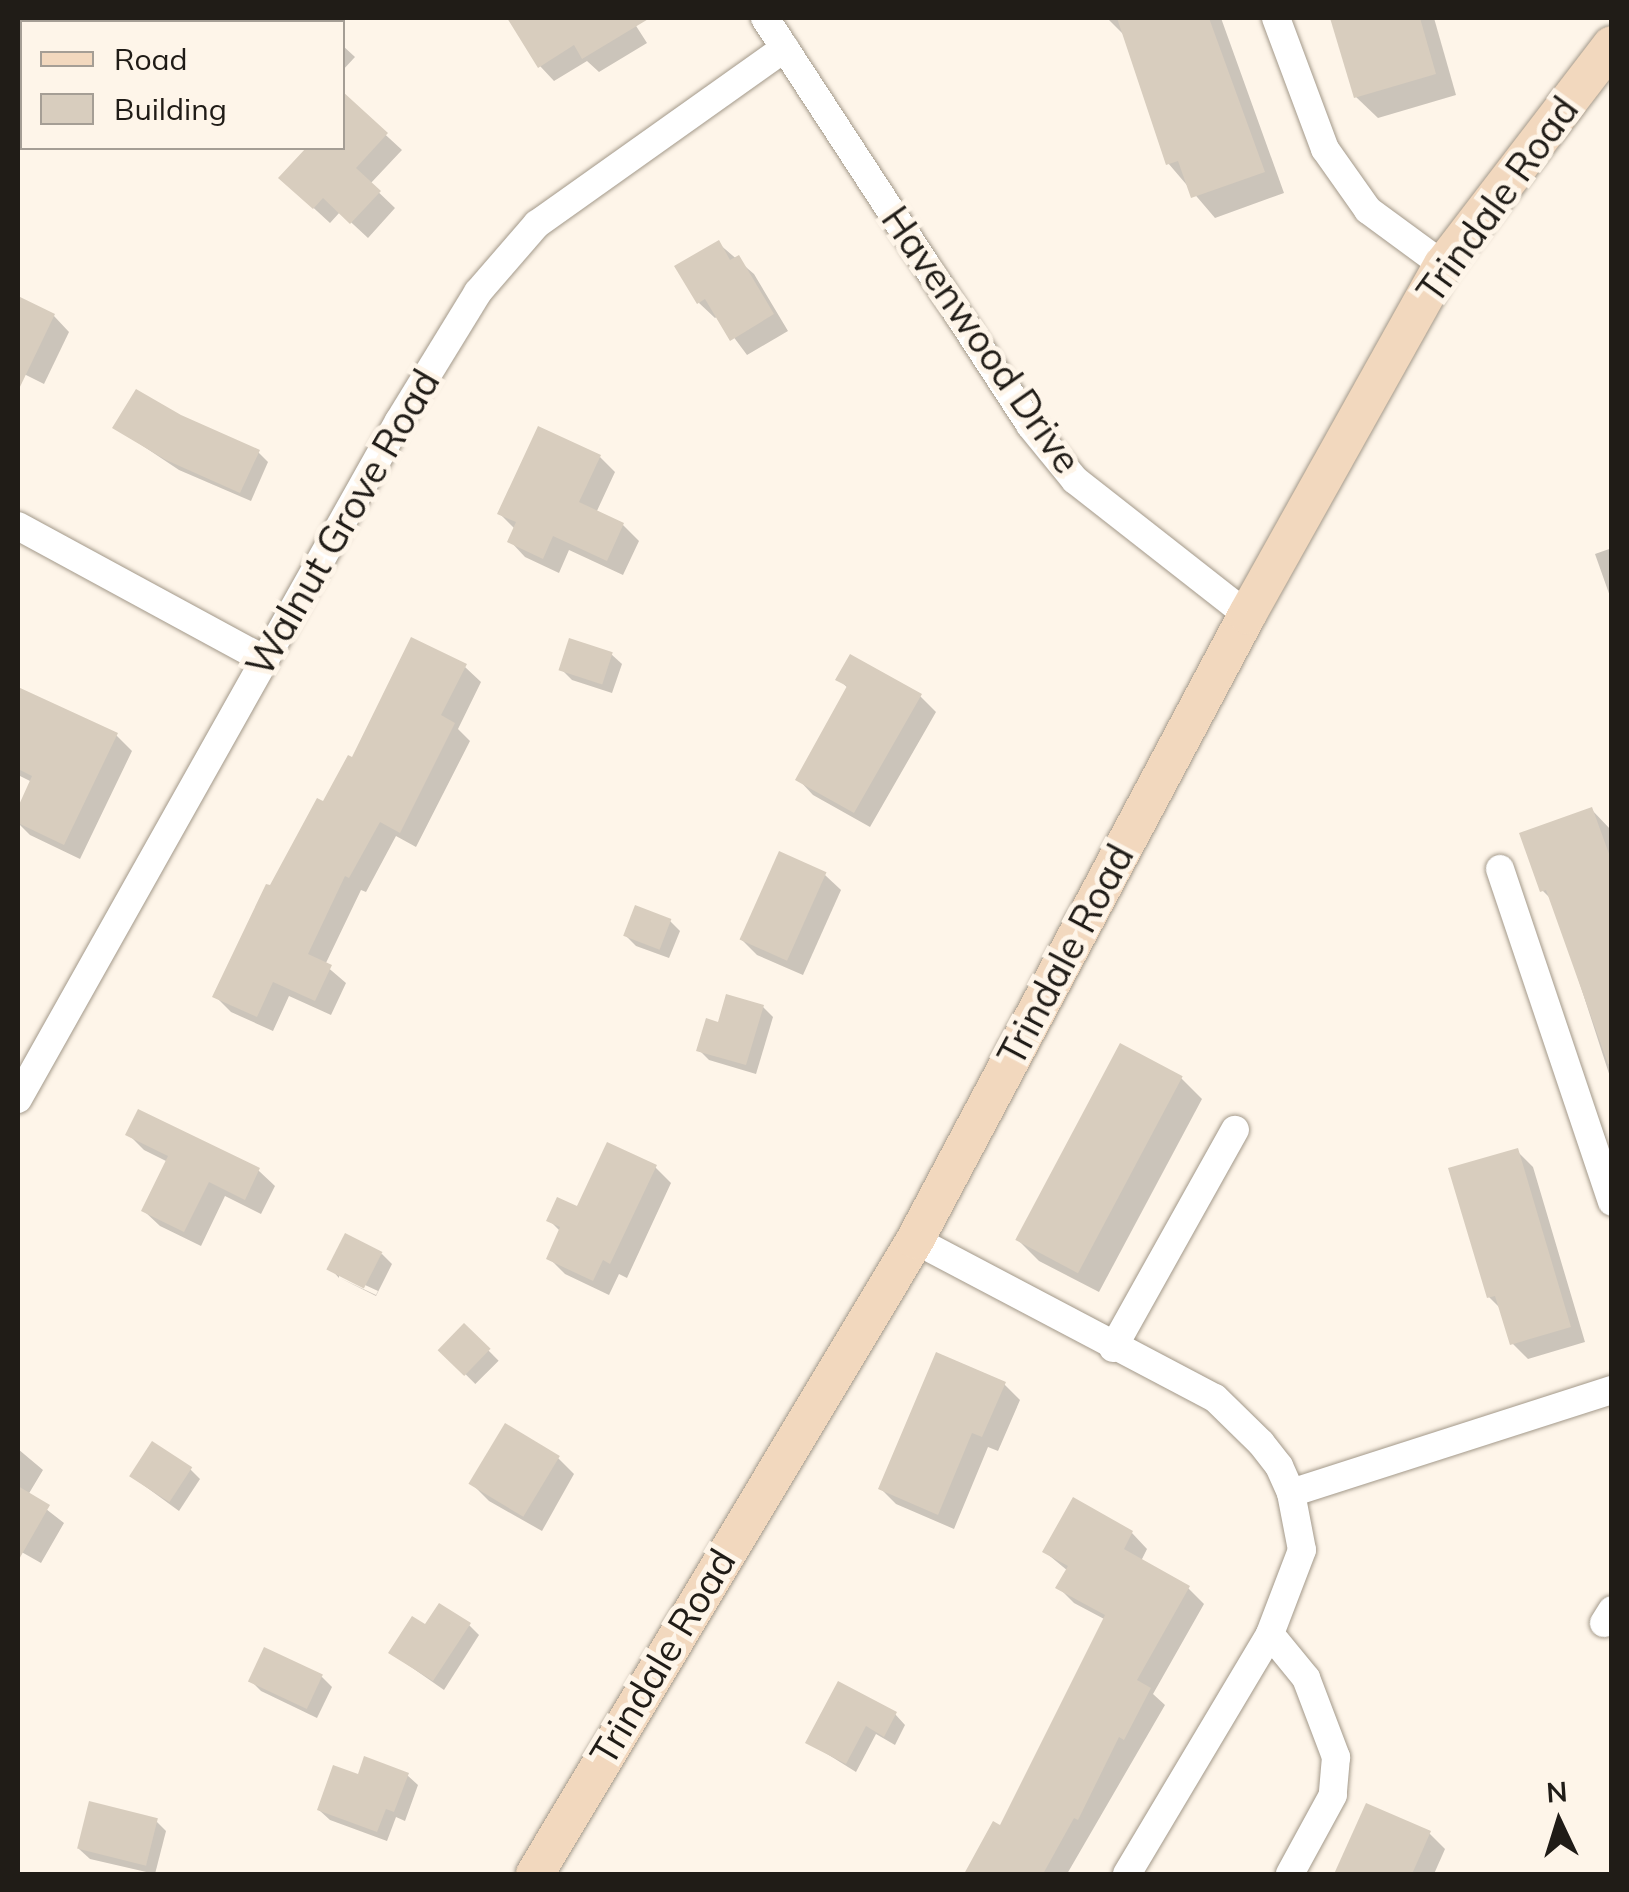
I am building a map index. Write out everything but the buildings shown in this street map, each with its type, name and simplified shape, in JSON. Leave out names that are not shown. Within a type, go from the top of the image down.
[{"type":"main road","name":"Trindale Road","points":[[535,1874],[916,1240],[1247,615],[1443,265],[1612,45]]},
{"type":"street","name":"Havenwood Drive","points":[[765,18],[1050,450],[1075,480],[1247,615]]},
{"type":"street","points":[[1276,18],[1325,148],[1368,210],[1443,265]]},
{"type":"street","name":"Walnut Grove Road","points":[[18,1099],[399,421],[478,292],[516,244],[586,186],[785,48]]},
{"type":"street","points":[[18,526],[264,659]]},
{"type":"street","points":[[1500,868],[1612,1202]]},
{"type":"street","points":[[1113,1348],[1235,1130]]},
{"type":"street","points":[[916,1240],[1113,1348],[1214,1398],[1261,1443],[1279,1466],[1291,1492],[1302,1550],[1270,1634],[1127,1874]]},
{"type":"street","points":[[1291,1492],[1612,1390]]},
{"type":"street","points":[[1270,1634],[1306,1678],[1336,1758],[1333,1795],[1290,1874]]}]
